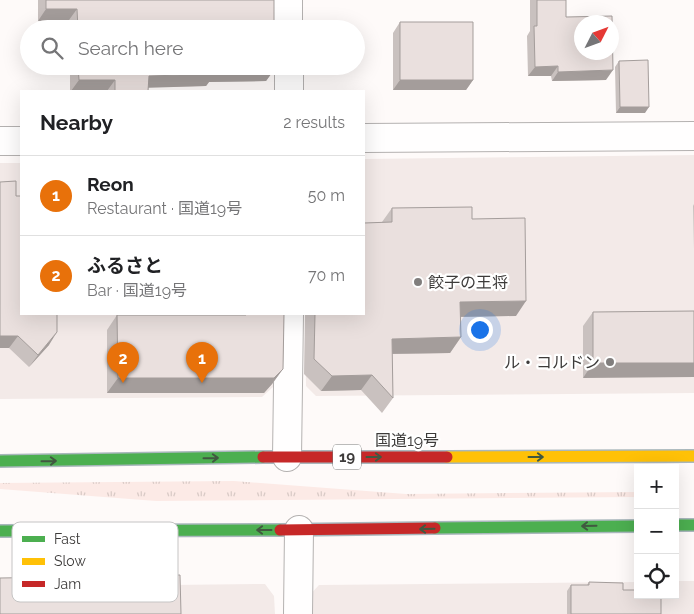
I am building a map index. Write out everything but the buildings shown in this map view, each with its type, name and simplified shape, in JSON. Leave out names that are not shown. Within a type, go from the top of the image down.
[{"type":"highway","name":"国道19号","points":[[0,461],[287,457],[694,456]]},
{"type":"highway","points":[[679,525],[694,525]]},
{"type":"highway","points":[[178,530],[634,526]]},
{"type":"street","points":[[288,0],[288,20]]},
{"type":"street","points":[[289,75],[289,90]]},
{"type":"street","points":[[365,138],[694,136]]},
{"type":"street","points":[[0,141],[20,141]]},
{"type":"street","points":[[287,457],[289,315]]},
{"type":"street","points":[[298,614],[299,530]]},
{"type":"shaded area","points":[[694,155],[694,393],[316,396],[306,386],[305,315],[365,315],[365,159]]},
{"type":"shaded area","points":[[0,163],[20,163],[20,315],[272,315],[273,387],[262,397],[0,399]]},
{"type":"shaded area","points":[[679,581],[694,581],[694,614],[308,614],[307,598],[319,585],[634,582],[634,599],[679,599]]},
{"type":"shaded area","points":[[265,584],[274,596],[275,614],[0,614],[0,587],[12,587],[12,602],[178,602],[178,585]]},
{"type":"green space","points":[[234,481],[406,494],[634,492],[634,497],[156,501],[0,489],[0,483]]},
{"type":"traffic: fast","points":[[0,461],[263,457]]},
{"type":"traffic: fast","points":[[679,525],[694,525]]},
{"type":"traffic: fast","points":[[435,528],[634,526]]},
{"type":"traffic: fast","points":[[178,530],[280,530]]},
{"type":"traffic: fast","points":[[0,531],[12,531]]},
{"type":"traffic: slow","points":[[447,457],[694,456]]},
{"type":"traffic: jam","points":[[263,457],[447,457]]},
{"type":"traffic: jam","points":[[280,530],[435,528]]},
{"type":"place","name":"餃子の王将","points":[[418,282]]},
{"type":"place","name":"ル・コルドン","points":[[610,362]]},
{"type":"place","name":"ふるさと","points":[[123,383]]},
{"type":"place","name":"Reon","points":[[202,383]]}]
